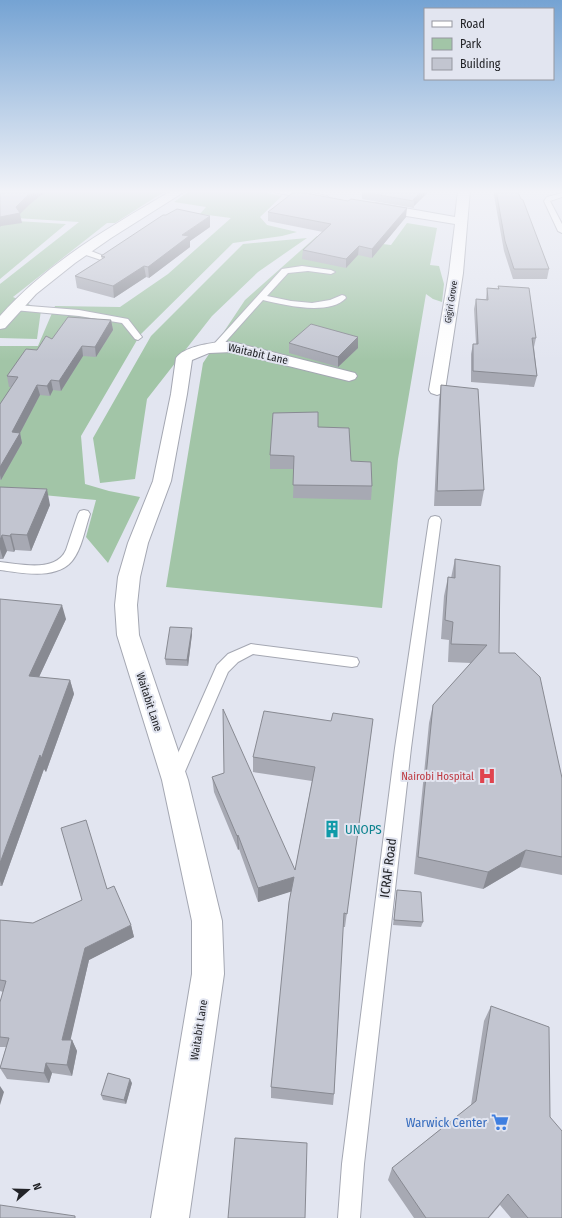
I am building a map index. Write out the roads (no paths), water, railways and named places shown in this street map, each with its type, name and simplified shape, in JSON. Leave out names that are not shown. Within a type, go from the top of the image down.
[{"type":"street","points":[[0,325],[35,288],[90,247]]},
{"type":"street","name":"Gigiri Grove","points":[[437,390],[459,247]]},
{"type":"street","name":"Waitabit Lane","points":[[170,1218],[208,974],[207,921],[174,780],[128,635],[126,605],[129,578],[138,544],[162,481],[179,394],[184,358],[197,350],[217,346],[232,347],[349,376]]},
{"type":"lane","points":[[83,252],[107,259]]},
{"type":"lane","points":[[217,346],[285,271],[295,268],[307,268],[330,272]]},
{"type":"lane","points":[[260,297],[294,304],[323,305],[333,303],[342,298]]},
{"type":"lane","points":[[16,308],[78,313],[125,321],[138,337]]},
{"type":"lane","points":[[0,566],[46,568],[60,564],[69,557],[84,514]]},
{"type":"lane","name":"ICRAF Road","points":[[349,1218],[353,1164],[403,748],[435,520]]},
{"type":"lane","points":[[174,780],[222,669],[233,658],[251,649],[352,662]]},
{"type":"place","name":"Nairobi Hospital","points":[[487,776]]},
{"type":"place","name":"UNOPS","points":[[332,829]]},
{"type":"place","name":"Warwick Center","points":[[500,1122]]}]
